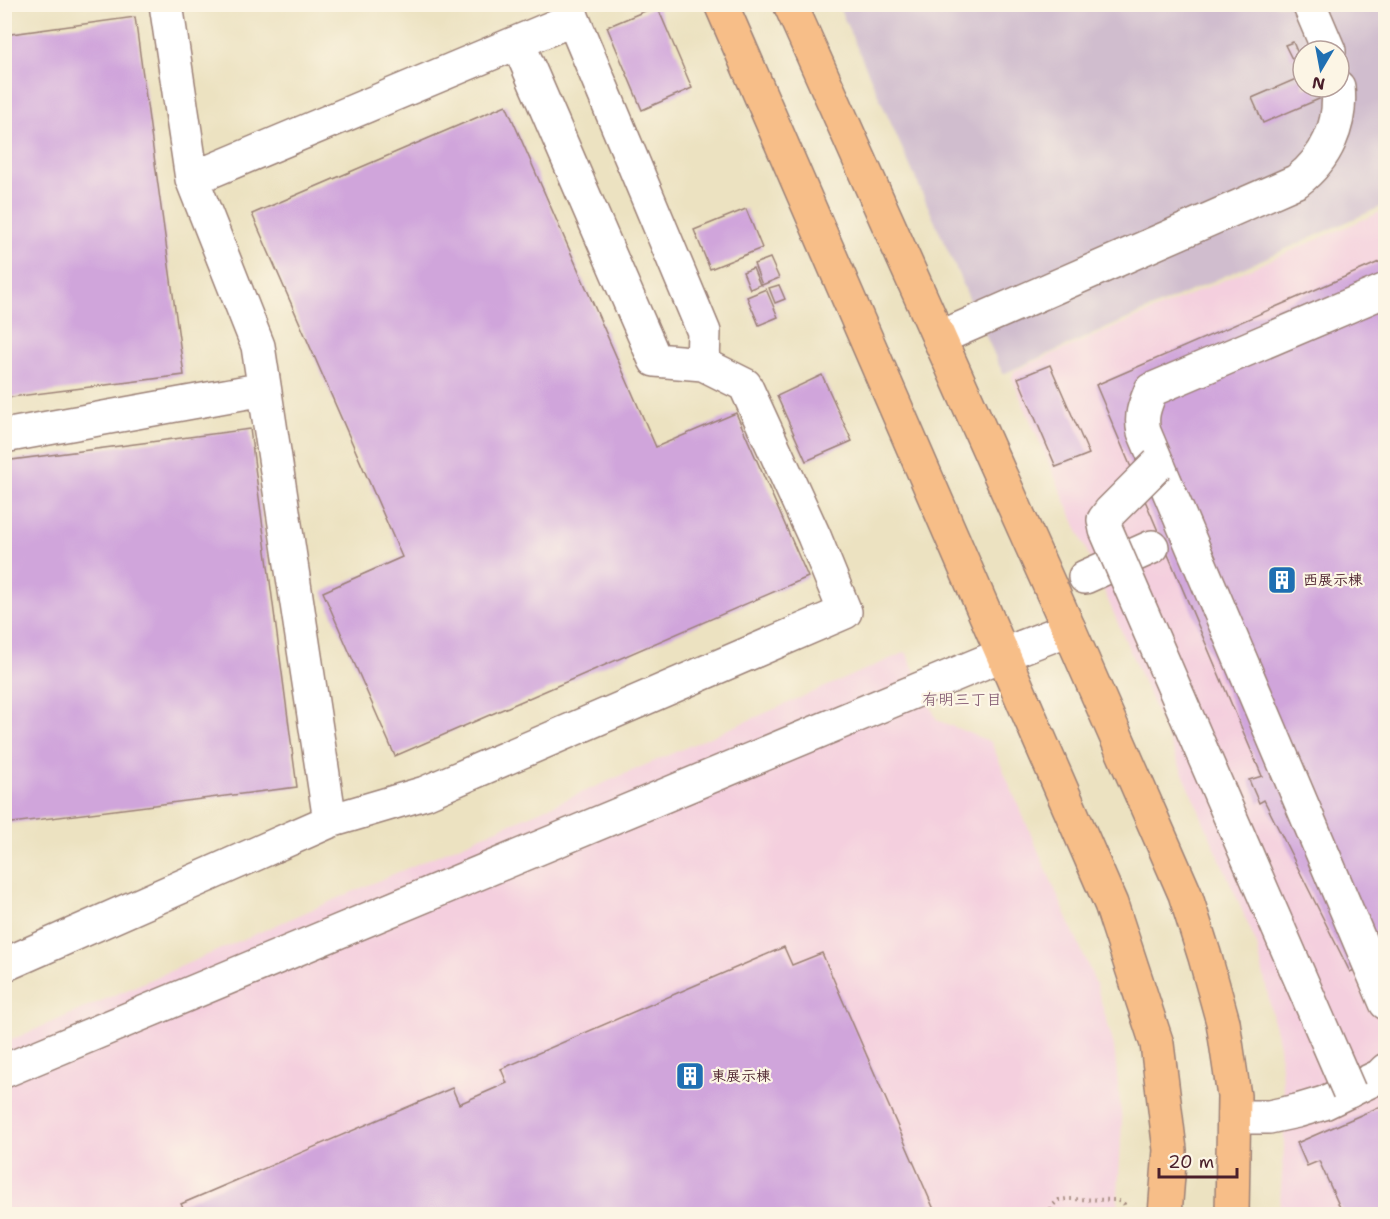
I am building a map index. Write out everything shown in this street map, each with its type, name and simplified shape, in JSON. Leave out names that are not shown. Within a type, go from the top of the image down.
[{"type":"main road","points":[[722,4],[1111,904],[1157,1044],[1170,1150],[1165,1215]]},
{"type":"main road","points":[[790,4],[1185,894],[1223,1022],[1234,1096],[1232,1215]]},
{"type":"street","points":[[166,4],[192,179],[258,346],[330,821]]},
{"type":"street","points":[[1309,4],[1324,39]]},
{"type":"street","points":[[192,179],[518,43],[570,12],[704,332],[703,364]]},
{"type":"street","points":[[4,965],[330,821],[425,793],[845,612],[814,536],[745,385],[703,364],[655,360],[518,43]]},
{"type":"street","points":[[939,338],[1297,181],[1318,161],[1329,142],[1336,122],[1337,99]]},
{"type":"street","points":[[1386,290],[1151,390],[1143,411],[1142,422],[1386,1003]]},
{"type":"street","points":[[4,436],[264,389]]},
{"type":"street","points":[[1158,464],[1110,512],[1104,520],[1106,530],[1349,1091]]},
{"type":"street","points":[[1085,577],[1152,547]]},
{"type":"street","points":[[4,1071],[1004,654],[1069,629]]},
{"type":"street","points":[[1234,1118],[1269,1117],[1324,1103],[1380,1076],[1386,1070]]},
{"type":"path","points":[[1047,1215],[1059,1200],[1067,1199],[1117,1200],[1124,1204],[1126,1211]]},
{"type":"shaded area","points":[[838,5],[1385,5],[1385,205],[1003,374]]},
{"type":"shaded area","points":[[1385,210],[1385,1214],[1279,1214],[1284,1149],[1284,1100],[1279,1046],[1257,945],[1012,378],[1014,371]]},
{"type":"shaded area","points":[[906,652],[937,720],[991,742],[1096,984],[1114,1046],[1122,1122],[1117,1214],[5,1214],[4,1043]]},
{"type":"building","points":[[657,6],[692,88],[642,110],[607,27]]},
{"type":"building","points":[[135,17],[184,375],[4,398],[4,35]]},
{"type":"building","points":[[1291,43],[1291,57],[1285,45]]},
{"type":"building","points":[[1291,81],[1291,99],[1319,99],[1263,123],[1252,98]]},
{"type":"building","points":[[506,105],[656,447],[736,413],[808,577],[395,756],[323,592],[402,557],[252,214]]},
{"type":"building","points":[[746,209],[762,248],[710,269],[694,230]]},
{"type":"building","points":[[770,258],[779,278],[762,285],[754,264]]},
{"type":"building","name":"西展示棟","points":[[1386,259],[1386,956],[1350,972],[1264,800],[1259,803],[1249,780],[1262,776],[1096,385]]},
{"type":"building","points":[[753,268],[760,285],[750,289],[743,272]]},
{"type":"building","points":[[779,285],[785,299],[775,303],[769,288]]},
{"type":"building","points":[[766,289],[778,317],[759,325],[747,297]]},
{"type":"building","points":[[1050,365],[1089,454],[1056,467],[1018,378]]},
{"type":"building","points":[[822,375],[852,441],[806,461],[777,396]]},
{"type":"building","points":[[250,429],[297,787],[4,824],[4,461]]},
{"type":"building","name":"東展示棟","points":[[784,947],[792,965],[822,953],[936,1214],[186,1214],[181,1204],[452,1088],[459,1104],[507,1083],[501,1069]]},
{"type":"building","points":[[1386,1104],[1386,1214],[1343,1214],[1319,1161],[1307,1166],[1297,1143]]},
{"type":"place","name":"西展示棟","points":[[1282,580]]},
{"type":"place","name":"東展示棟","points":[[690,1076]]},
{"type":"district","name":"有明三丁目","points":[[962,699]]}]
